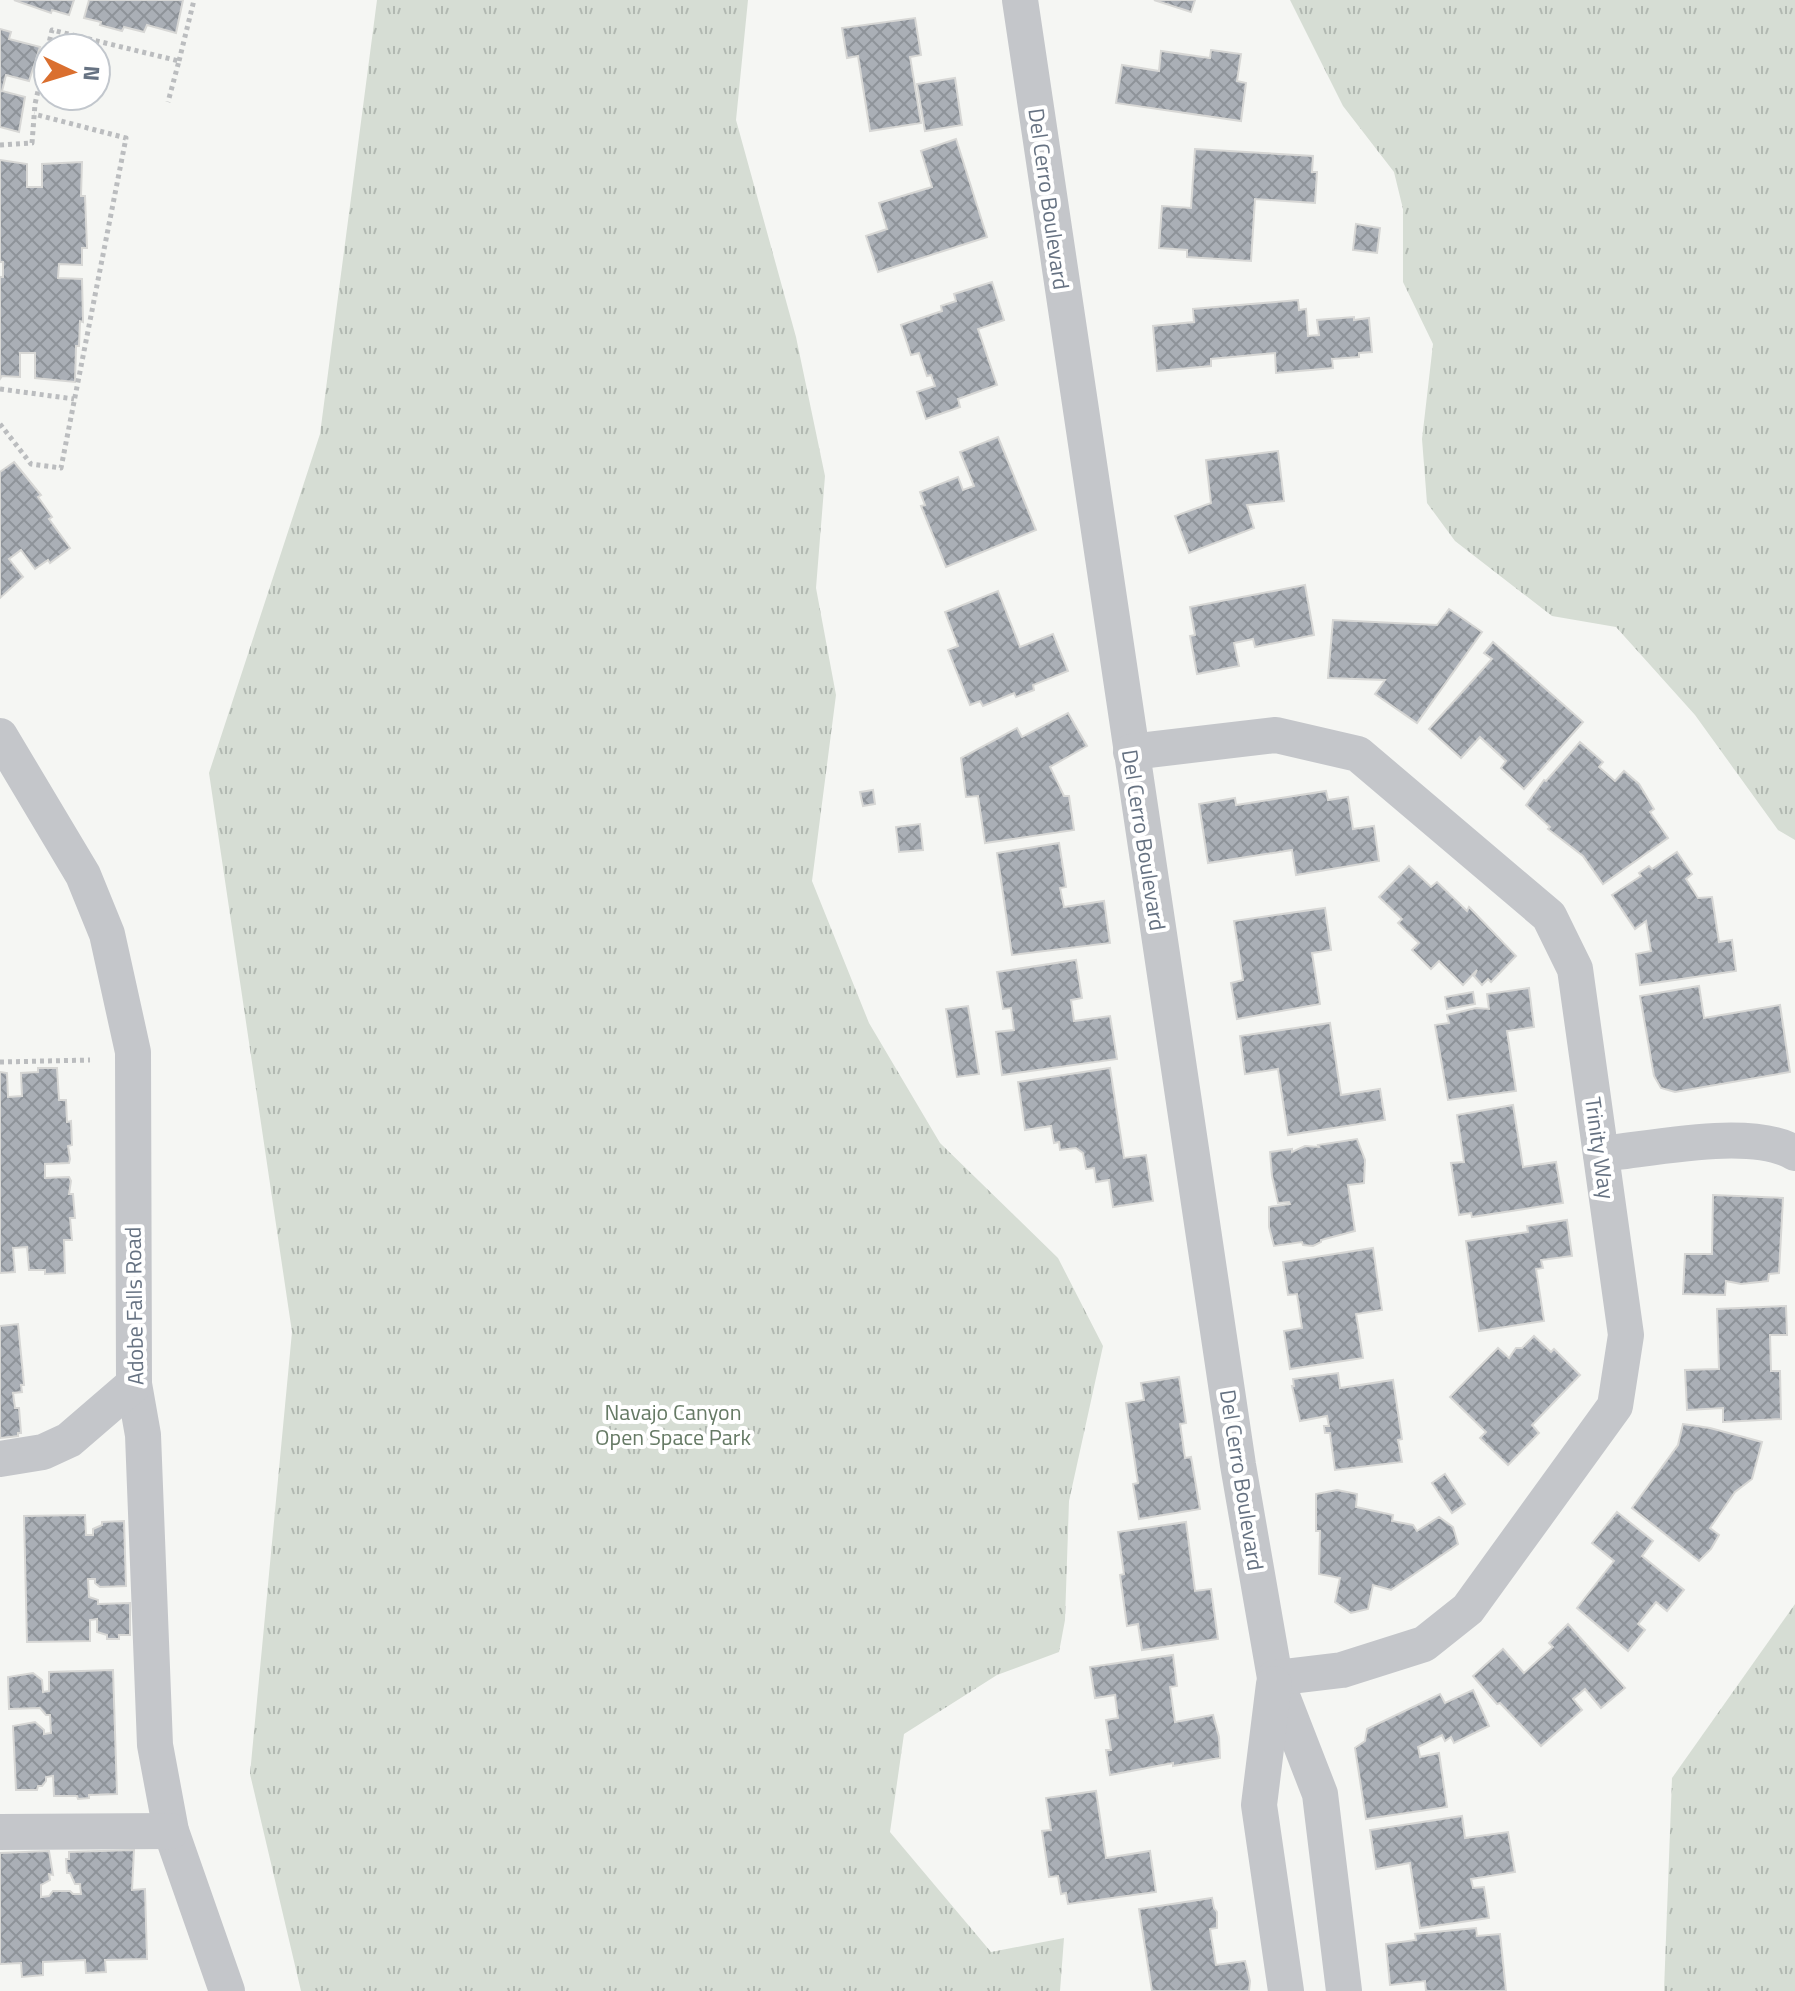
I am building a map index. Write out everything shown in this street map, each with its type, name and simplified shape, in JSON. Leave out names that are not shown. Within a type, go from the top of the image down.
[{"type":"street","name":"Del Cerro Boulevard","points":[[1020,0],[1238,1465],[1275,1678],[1320,1794],[1344,1991]]},
{"type":"street","name":"Trinity Way","points":[[1131,752],[1276,735],[1358,754],[1549,916],[1575,969],[1626,1335],[1615,1406],[1468,1609],[1424,1644],[1342,1670],[1275,1678]]},
{"type":"street","name":"Adobe Falls Road","points":[[6,744],[83,875],[107,934],[133,1052],[134,1384],[143,1435],[155,1745],[171,1831],[227,1991]]},
{"type":"street","points":[[1601,1154],[1734,1140],[1784,1147],[1795,1153]]},
{"type":"street","points":[[0,1459],[43,1452],[69,1440],[134,1384]]},
{"type":"street","name":"Del Cerro Boulevard","points":[[1275,1678],[1259,1805],[1286,1991]]},
{"type":"street","points":[[0,1832],[171,1831]]},
{"type":"path","points":[[168,102],[194,0]]},
{"type":"path","points":[[0,145],[32,143],[34,114],[52,30],[179,61]]},
{"type":"path","points":[[0,424],[31,464],[61,468],[126,138],[34,114]]},
{"type":"path","points":[[0,389],[74,399]]},
{"type":"path","points":[[0,1062],[90,1060]]},
{"type":"green space","name":"Navajo Canyon Open Space Park","points":[[377,0],[748,0],[736,120],[796,337],[825,476],[816,588],[836,695],[812,881],[869,1023],[940,1143],[1058,1258],[1103,1346],[1069,1501],[1065,1620],[1059,1652],[997,1675],[904,1734],[890,1832],[991,1952],[1064,1938],[1060,1991],[301,1991],[250,1774],[292,1332],[209,773],[320,434]]},
{"type":"green space","points":[[1290,0],[1795,0],[1795,840],[1778,830],[1695,715],[1616,627],[1552,616],[1455,541],[1427,503],[1422,439],[1433,344],[1403,282],[1403,209],[1394,172],[1343,106]]},
{"type":"green space","points":[[1795,1604],[1795,1991],[1664,1991],[1672,1778]]},
{"type":"building","points":[[14,0],[74,0],[69,15],[52,10],[51,13]]},
{"type":"building","points":[[89,0],[183,0],[176,33],[147,25],[144,32],[124,27],[122,31],[100,25],[101,22],[84,18]]},
{"type":"building","points":[[1154,0],[1195,0],[1191,12]]},
{"type":"building","points":[[915,18],[921,55],[910,57],[921,123],[870,131],[858,56],[847,58],[842,28]]},
{"type":"building","points":[[0,29],[11,32],[9,39],[32,45],[32,72],[29,81],[6,75],[2,91],[25,97],[19,132],[0,127]]},
{"type":"building","points":[[1211,50],[1241,54],[1237,81],[1246,83],[1241,121],[1116,103],[1122,65],[1159,71],[1161,51],[1210,58]]},
{"type":"building","points":[[955,78],[962,125],[925,131],[917,84]]},
{"type":"building","points":[[956,139],[987,237],[878,272],[866,236],[887,229],[879,203],[932,187],[921,151]]},
{"type":"building","points":[[1195,149],[1313,156],[1312,172],[1317,172],[1315,203],[1255,199],[1251,261],[1187,257],[1187,250],[1159,248],[1162,206],[1191,208]]},
{"type":"building","points":[[0,160],[27,164],[27,187],[42,187],[42,164],[82,162],[81,196],[85,196],[87,248],[82,248],[82,265],[59,264],[58,278],[82,279],[83,322],[80,321],[79,346],[76,346],[75,382],[35,378],[35,353],[20,353],[20,377],[2,376],[0,379],[0,277],[3,277],[3,262],[0,262]]},
{"type":"building","points":[[1356,224],[1380,228],[1377,253],[1353,250]]},
{"type":"building","points":[[992,282],[1004,320],[978,329],[997,385],[958,399],[960,407],[926,419],[917,392],[935,386],[931,375],[927,376],[919,353],[911,355],[901,325],[942,311],[941,306],[956,301],[954,294]]},
{"type":"building","points":[[1298,300],[1299,310],[1306,309],[1308,336],[1319,335],[1317,320],[1369,318],[1372,352],[1359,353],[1359,357],[1332,359],[1333,368],[1276,373],[1275,353],[1211,359],[1211,366],[1157,371],[1153,326],[1194,322],[1193,309]]},
{"type":"building","points":[[998,437],[1036,530],[946,567],[921,506],[925,505],[920,492],[958,477],[963,490],[974,486],[960,452]]},
{"type":"building","points":[[1278,451],[1284,501],[1247,505],[1254,528],[1189,553],[1175,516],[1211,503],[1206,460]]},
{"type":"building","points":[[14,462],[41,495],[38,497],[52,517],[49,519],[70,548],[50,563],[48,560],[35,569],[21,550],[9,559],[23,577],[0,598],[0,472]]},
{"type":"building","points":[[1305,585],[1314,635],[1255,647],[1253,639],[1234,643],[1239,666],[1197,674],[1190,636],[1195,635],[1190,607]]},
{"type":"building","points":[[998,591],[1020,647],[1053,634],[1068,671],[1033,685],[1034,690],[1016,697],[1014,693],[983,706],[980,701],[970,705],[948,650],[958,646],[945,612]]},
{"type":"building","points":[[1449,609],[1482,632],[1417,723],[1375,694],[1385,680],[1328,678],[1333,620],[1437,625]]},
{"type":"building","points":[[1493,642],[1583,722],[1524,789],[1501,768],[1506,761],[1480,737],[1461,758],[1429,729],[1492,659],[1484,653]]},
{"type":"building","points":[[1068,713],[1087,746],[1050,767],[1064,796],[1069,796],[1074,830],[985,843],[978,796],[966,797],[961,758],[1017,728],[1022,737]]},
{"type":"building","points":[[1580,742],[1603,762],[1599,767],[1615,781],[1624,771],[1639,784],[1654,809],[1650,812],[1668,838],[1603,884],[1583,856],[1548,829],[1550,827],[1526,805],[1544,780]]},
{"type":"building","points":[[873,790],[875,804],[863,806],[860,792]]},
{"type":"building","points":[[1326,791],[1328,800],[1348,797],[1353,829],[1374,826],[1379,861],[1296,875],[1292,850],[1208,863],[1199,804],[1235,798],[1236,805]]},
{"type":"building","points":[[920,824],[923,850],[899,852],[896,827]]},
{"type":"building","points":[[1059,843],[1066,887],[1060,888],[1064,907],[1104,901],[1110,943],[1012,955],[997,853]]},
{"type":"building","points":[[1677,852],[1692,874],[1686,879],[1698,898],[1712,897],[1719,942],[1732,940],[1736,971],[1640,985],[1636,954],[1651,951],[1646,921],[1635,929],[1612,895],[1641,876],[1639,873],[1649,866],[1652,869]]},
{"type":"building","points":[[1409,866],[1431,887],[1437,882],[1467,911],[1469,907],[1516,956],[1491,982],[1488,979],[1482,985],[1474,976],[1477,970],[1463,985],[1439,961],[1431,969],[1412,950],[1419,943],[1398,923],[1402,919],[1379,897]]},
{"type":"building","points":[[1325,908],[1331,950],[1312,953],[1320,1004],[1237,1019],[1231,983],[1243,980],[1234,921]]},
{"type":"building","points":[[1076,960],[1082,998],[1071,1000],[1074,1021],[1110,1016],[1117,1059],[1002,1075],[996,1032],[1014,1030],[1011,1008],[1003,1009],[997,972]]},
{"type":"building","points":[[1699,986],[1704,1018],[1780,1005],[1790,1072],[1675,1092],[1661,1088],[1654,1076],[1640,996]]},
{"type":"building","points":[[1529,988],[1534,1027],[1507,1031],[1516,1091],[1448,1100],[1435,1025],[1449,1023],[1447,1015],[1476,1008],[1489,1009],[1487,994]]},
{"type":"building","points":[[1473,992],[1475,1004],[1447,1009],[1445,997]]},
{"type":"building","points":[[968,1006],[979,1074],[957,1077],[946,1009]]},
{"type":"building","points":[[1330,1023],[1341,1095],[1380,1089],[1385,1120],[1288,1135],[1278,1069],[1245,1074],[1240,1036]]},
{"type":"building","points":[[38,1068],[57,1068],[59,1100],[66,1100],[67,1122],[71,1121],[69,1163],[45,1164],[45,1178],[69,1177],[71,1181],[69,1194],[73,1194],[75,1218],[70,1218],[72,1240],[64,1240],[65,1273],[45,1274],[45,1270],[29,1270],[27,1247],[13,1248],[15,1272],[0,1273],[0,1072],[7,1073],[8,1097],[22,1096],[21,1073],[38,1072]]},
{"type":"building","points":[[1110,1068],[1124,1158],[1146,1155],[1153,1201],[1113,1207],[1109,1180],[1096,1182],[1094,1168],[1086,1169],[1083,1153],[1076,1148],[1060,1150],[1059,1142],[1054,1143],[1051,1126],[1025,1130],[1018,1082]]},
{"type":"building","points":[[1513,1105],[1523,1167],[1556,1162],[1563,1203],[1472,1217],[1471,1213],[1459,1215],[1451,1163],[1464,1162],[1457,1115]]},
{"type":"building","points":[[1357,1139],[1365,1160],[1364,1183],[1348,1185],[1355,1231],[1321,1240],[1313,1246],[1303,1245],[1302,1242],[1274,1246],[1269,1227],[1269,1207],[1290,1204],[1278,1203],[1270,1152],[1292,1149],[1292,1152],[1305,1146],[1319,1147]]},
{"type":"building","points":[[1713,1195],[1783,1198],[1779,1273],[1769,1274],[1768,1281],[1741,1284],[1726,1281],[1725,1295],[1683,1294],[1685,1254],[1712,1254]]},
{"type":"building","points":[[1567,1220],[1572,1256],[1541,1260],[1543,1268],[1536,1269],[1544,1321],[1479,1331],[1466,1241],[1528,1232],[1527,1226]]},
{"type":"building","points":[[1373,1248],[1382,1310],[1356,1314],[1363,1358],[1290,1369],[1284,1331],[1302,1328],[1297,1294],[1288,1295],[1283,1262]]},
{"type":"building","points":[[1786,1306],[1787,1335],[1770,1335],[1771,1371],[1780,1371],[1781,1419],[1723,1422],[1723,1408],[1687,1410],[1685,1370],[1719,1369],[1717,1309]]},
{"type":"building","points":[[18,1324],[24,1385],[21,1385],[22,1392],[13,1393],[15,1408],[19,1408],[21,1433],[0,1438],[0,1326]]},
{"type":"building","points":[[1534,1336],[1551,1352],[1554,1349],[1580,1375],[1532,1425],[1539,1433],[1508,1465],[1480,1438],[1486,1432],[1450,1397],[1498,1348],[1509,1358],[1516,1348],[1522,1348]]},
{"type":"building","points":[[1338,1373],[1340,1388],[1393,1380],[1402,1439],[1398,1440],[1402,1462],[1335,1470],[1330,1433],[1325,1433],[1324,1426],[1329,1426],[1327,1416],[1300,1421],[1292,1386],[1293,1379]]},
{"type":"building","points":[[1179,1377],[1186,1423],[1180,1424],[1185,1458],[1191,1457],[1200,1509],[1139,1519],[1133,1484],[1138,1483],[1126,1403],[1144,1400],[1141,1383]]},
{"type":"building","points":[[1683,1424],[1762,1442],[1752,1479],[1735,1492],[1710,1528],[1719,1535],[1699,1561],[1632,1508],[1678,1445]]},
{"type":"building","points":[[1445,1474],[1465,1504],[1452,1513],[1432,1483]]},
{"type":"building","points":[[1337,1490],[1357,1494],[1356,1507],[1393,1515],[1392,1521],[1413,1525],[1417,1531],[1439,1517],[1453,1527],[1458,1544],[1391,1590],[1373,1585],[1368,1609],[1351,1613],[1335,1602],[1340,1578],[1319,1574],[1320,1531],[1316,1531],[1316,1494]]},
{"type":"building","points":[[1617,1512],[1653,1541],[1642,1556],[1684,1590],[1667,1611],[1656,1602],[1638,1624],[1645,1630],[1628,1651],[1577,1608],[1614,1561],[1592,1543]]},
{"type":"building","points":[[85,1515],[86,1535],[93,1535],[93,1529],[102,1522],[124,1521],[126,1586],[100,1587],[95,1579],[88,1579],[89,1597],[98,1600],[98,1604],[130,1603],[130,1635],[107,1639],[107,1635],[97,1632],[97,1619],[90,1620],[90,1641],[27,1642],[24,1516]]},
{"type":"building","points":[[1186,1522],[1195,1591],[1211,1589],[1218,1639],[1142,1650],[1138,1624],[1127,1626],[1118,1532]]},
{"type":"building","points":[[1568,1624],[1625,1688],[1601,1708],[1585,1689],[1573,1699],[1582,1710],[1541,1746],[1473,1676],[1503,1649],[1524,1673],[1553,1647],[1549,1643]]},
{"type":"building","points":[[1173,1655],[1177,1686],[1170,1687],[1175,1722],[1213,1715],[1220,1758],[1110,1775],[1106,1750],[1111,1750],[1106,1720],[1118,1718],[1115,1695],[1095,1698],[1090,1667]]},
{"type":"building","points":[[113,1670],[117,1794],[89,1795],[89,1798],[78,1799],[77,1796],[54,1796],[53,1776],[46,1777],[37,1790],[16,1790],[13,1726],[35,1722],[44,1734],[51,1733],[50,1715],[40,1708],[9,1709],[8,1677],[33,1673],[42,1680],[43,1692],[49,1691],[49,1672]]},
{"type":"building","points":[[1473,1690],[1489,1726],[1454,1743],[1451,1737],[1445,1741],[1442,1735],[1418,1747],[1420,1757],[1439,1753],[1447,1807],[1366,1819],[1355,1748],[1365,1741],[1367,1729],[1440,1694],[1445,1703]]},
{"type":"building","points":[[1096,1791],[1106,1858],[1150,1851],[1156,1892],[1068,1904],[1066,1893],[1061,1894],[1058,1876],[1049,1877],[1042,1831],[1051,1830],[1046,1798]]},
{"type":"building","points":[[1462,1816],[1465,1838],[1508,1832],[1515,1872],[1471,1879],[1473,1888],[1484,1887],[1489,1918],[1420,1928],[1410,1863],[1376,1869],[1370,1830]]},
{"type":"building","points":[[134,1850],[132,1890],[145,1889],[147,1959],[105,1960],[106,1972],[86,1973],[85,1960],[43,1962],[43,1975],[22,1977],[21,1963],[0,1964],[0,1853],[49,1851],[53,1875],[49,1874],[50,1880],[41,1885],[41,1897],[49,1896],[53,1891],[81,1894],[80,1884],[75,1884],[70,1873],[67,1873],[69,1852]]},
{"type":"building","points":[[1212,1898],[1217,1912],[1217,1928],[1210,1929],[1216,1965],[1245,1961],[1249,1991],[1152,1991],[1139,1909]]},
{"type":"building","points":[[1476,1928],[1477,1936],[1500,1934],[1506,1991],[1426,1991],[1425,1981],[1390,1985],[1386,1944],[1416,1940],[1415,1934]]}]
